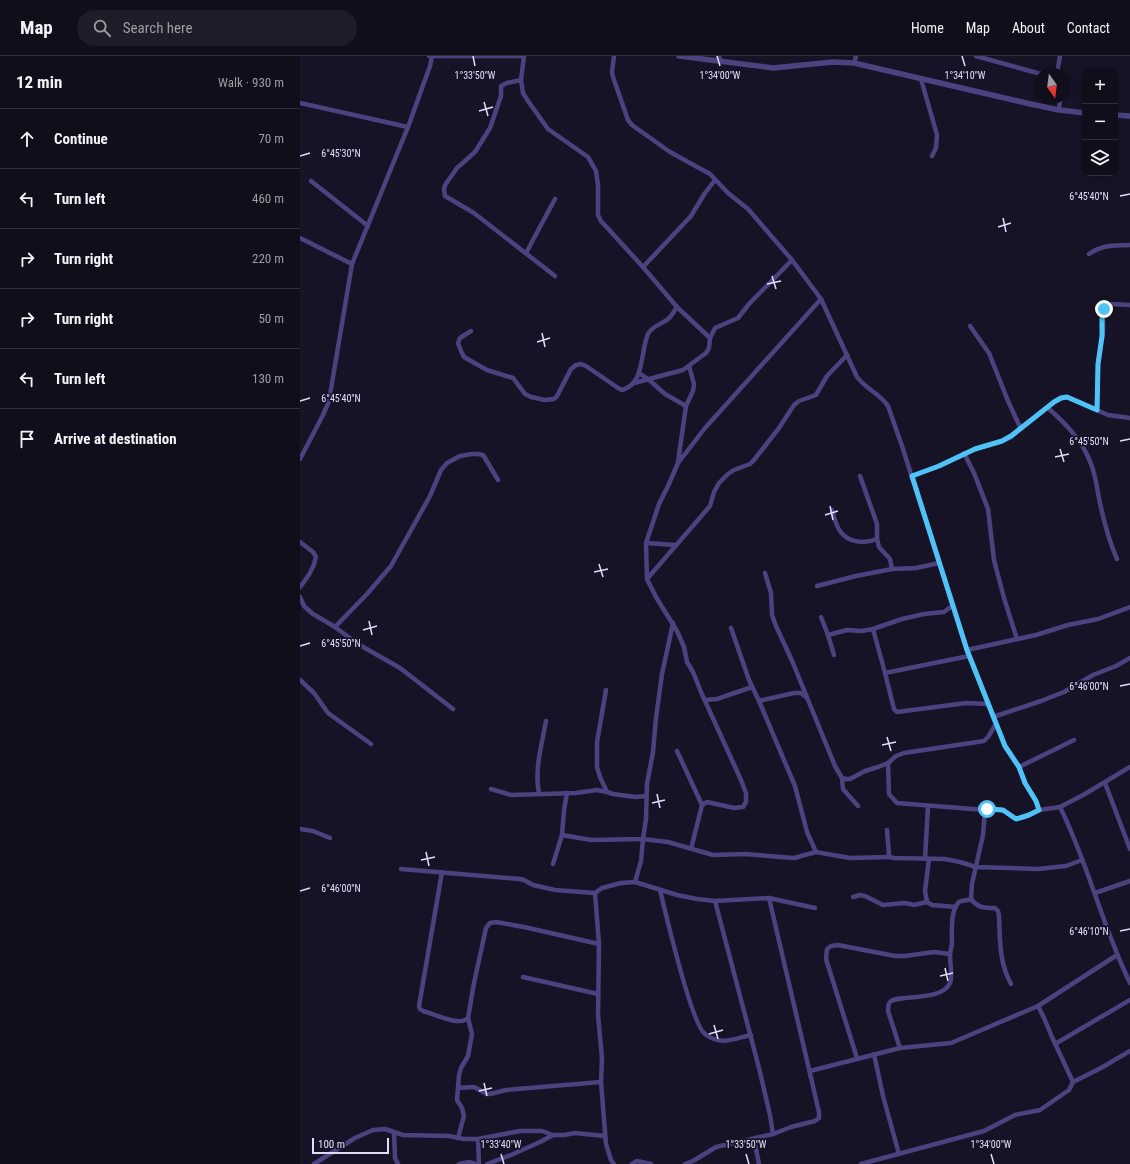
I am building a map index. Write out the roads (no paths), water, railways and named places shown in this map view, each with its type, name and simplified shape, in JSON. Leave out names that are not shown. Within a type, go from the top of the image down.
[{"type":"street","points":[[300,459],[323,415],[329,400],[352,264],[408,127],[430,66],[431,56],[524,56],[521,80],[523,94],[548,129],[588,157],[591,161],[596,171],[598,185],[598,215],[601,221],[677,307],[710,338]]},
{"type":"street","points":[[614,56],[612,72],[613,77],[628,120],[632,125],[670,152],[710,174],[728,193],[748,209],[792,260],[821,299],[857,377],[862,384],[884,401],[888,406],[912,476],[969,656],[1005,746],[1019,767],[1025,783],[1036,801],[1039,810]]},
{"type":"street","points":[[680,56],[773,68],[833,62],[854,63],[1058,110],[1082,113]]},
{"type":"street","points":[[718,56],[722,62]]},
{"type":"street","points":[[854,63],[856,56]]},
{"type":"street","points":[[976,56],[1034,72]]},
{"type":"street","points":[[1058,68],[1060,56]]},
{"type":"street","points":[[921,79],[937,135],[936,148],[932,156]]},
{"type":"street","points":[[521,80],[502,84],[501,96],[490,128],[475,152],[457,168],[445,185],[445,196],[474,213],[556,276]]},
{"type":"street","points":[[300,103],[408,127]]},
{"type":"street","points":[[1058,110],[1059,104]]},
{"type":"street","points":[[1118,115],[1130,116]]},
{"type":"street","points":[[643,267],[691,216],[715,180]]},
{"type":"street","points":[[311,181],[368,226]]},
{"type":"street","points":[[526,253],[554,199]]},
{"type":"street","points":[[300,238],[352,264]]},
{"type":"street","points":[[1089,254],[1096,249],[1105,246],[1130,245]]},
{"type":"street","points":[[471,331],[460,338],[458,343],[464,357],[486,370],[513,378],[525,394],[531,397],[545,400],[554,398],[557,396],[572,369],[576,365],[581,364],[622,390],[634,383],[648,378],[677,372],[688,366],[709,348],[710,338],[715,328],[738,318],[749,304],[792,260]]},
{"type":"street","points":[[702,805],[707,802],[734,808],[743,807],[746,802],[746,793],[693,672],[687,662],[678,631],[656,597],[647,579],[646,542],[659,504],[678,463],[705,428],[821,299]]},
{"type":"street","points":[[1097,410],[1098,364],[1102,336],[1103,312],[1112,304],[1130,305]]},
{"type":"street","points":[[634,383],[639,373],[648,335],[655,327],[670,317],[677,307]]},
{"type":"street","points":[[970,326],[989,353],[1021,429]]},
{"type":"street","points":[[647,579],[710,506],[714,492],[719,483],[734,470],[750,464],[779,428],[794,405],[804,399],[816,395],[827,376],[847,356]]},
{"type":"street","points":[[678,463],[686,406],[693,391],[694,384],[688,366]]},
{"type":"street","points":[[639,373],[648,378],[665,394],[686,406]]},
{"type":"street","points":[[912,476],[939,466],[964,453],[1002,441],[1021,429],[1061,398],[1067,397],[1108,415],[1130,418]]},
{"type":"street","points":[[1048,408],[1064,422],[1072,432],[1082,445],[1091,462],[1108,538],[1117,559]]},
{"type":"street","points":[[964,453],[974,473],[988,510],[994,560],[1017,639]]},
{"type":"street","points":[[335,627],[367,594],[391,566],[430,496],[441,470],[447,463],[452,459],[466,455],[483,455],[498,480]]},
{"type":"street","points":[[860,476],[877,524],[877,539],[879,547],[890,559],[892,569]]},
{"type":"street","points":[[832,510],[840,531],[850,540],[870,542],[877,539]]},
{"type":"street","points":[[300,542],[314,552],[316,557],[311,571],[300,587]]},
{"type":"street","points":[[646,542],[675,545]]},
{"type":"street","points":[[817,586],[892,569],[916,568],[939,563]]},
{"type":"street","points":[[765,573],[770,593],[772,615],[776,626],[808,698],[835,766],[842,778],[844,789],[858,806]]},
{"type":"street","points":[[300,598],[304,606],[313,614],[335,627],[358,644],[400,668],[453,708]]},
{"type":"street","points":[[828,635],[847,630],[872,630],[916,616],[944,612],[952,606]]},
{"type":"street","points":[[967,650],[1098,619],[1130,607]]},
{"type":"street","points":[[821,617],[834,655]]},
{"type":"street","points":[[635,882],[641,860],[646,819],[647,784],[653,752],[662,674],[673,623]]},
{"type":"street","points":[[731,628],[752,687],[795,786],[807,832],[816,852]]},
{"type":"street","points":[[872,630],[894,709],[897,712],[966,703],[988,704]]},
{"type":"street","points":[[885,673],[969,656]]},
{"type":"street","points":[[993,717],[1064,692],[1093,675],[1116,666],[1130,658]]},
{"type":"street","points":[[300,680],[314,693],[328,713],[371,744]]},
{"type":"street","points":[[705,700],[717,699],[752,687]]},
{"type":"street","points":[[606,690],[597,742],[597,767],[607,792]]},
{"type":"street","points":[[759,701],[794,693],[801,693],[808,698]]},
{"type":"street","points":[[539,793],[537,784],[538,767],[546,721]]},
{"type":"street","points":[[842,778],[850,779],[857,774],[888,763],[896,756],[904,753],[984,741],[996,724]]},
{"type":"street","points":[[1019,767],[1074,740]]},
{"type":"street","points":[[677,751],[702,805],[691,848]]},
{"type":"street","points":[[888,763],[889,794],[892,799],[897,802],[928,806],[1003,810],[1016,819],[1039,810],[1060,807],[1105,783],[1130,767]]},
{"type":"street","points":[[1105,783],[1130,849]]},
{"type":"street","points":[[491,789],[511,795],[567,793],[597,790],[636,797],[646,796]]},
{"type":"street","points":[[553,864],[562,835],[567,793]]},
{"type":"street","points":[[927,902],[925,891],[928,806]]},
{"type":"street","points":[[1060,807],[1071,830],[1117,955],[1130,983]]},
{"type":"street","points":[[985,810],[983,835],[972,884],[971,899],[976,906],[982,908],[995,908],[998,911],[1001,955],[1005,972],[1011,984]]},
{"type":"street","points":[[300,829],[312,831],[330,838]]},
{"type":"street","points":[[887,830],[890,857]]},
{"type":"street","points":[[562,835],[591,840],[643,839],[668,842],[713,855],[745,854],[794,858],[816,852],[850,858],[890,857],[945,859],[976,867],[1038,869],[1066,866],[1082,860]]},
{"type":"street","points":[[401,869],[524,880],[533,885],[555,890],[595,893],[602,888],[621,883],[635,882],[690,898],[715,901],[769,898],[815,908]]},
{"type":"street","points":[[442,872],[419,1006],[423,1011],[454,1021],[466,1021],[468,1018]]},
{"type":"street","points":[[1095,893],[1130,881]]},
{"type":"street","points":[[660,890],[693,1010],[700,1030],[708,1036],[724,1042],[751,1035]]},
{"type":"street","points":[[595,893],[599,944],[598,994],[602,1058],[600,1082],[606,1144],[611,1160],[614,1164]]},
{"type":"street","points":[[853,897],[860,895],[866,896],[884,906],[906,903],[914,905],[927,902],[932,905],[956,907]]},
{"type":"street","points":[[685,1164],[694,1161],[716,1147],[773,1134],[792,1127],[815,1122],[819,1118],[810,1072],[769,898]]},
{"type":"street","points":[[900,1048],[888,1011],[889,1003],[894,999],[915,998],[936,994],[946,988],[950,983],[950,954],[953,918],[956,907],[961,901],[968,901],[971,899]]},
{"type":"street","points":[[715,901],[751,1035],[773,1134]]},
{"type":"street","points":[[458,1138],[464,1116],[462,1108],[457,1100],[458,1088],[461,1068],[468,1056],[472,1034],[468,1018],[486,928],[490,923],[496,922],[599,944]]},
{"type":"street","points":[[857,1058],[826,959],[827,949],[831,946],[838,945],[895,956],[934,952],[950,954]]},
{"type":"street","points":[[810,1072],[857,1058],[900,1048],[951,1043],[1038,1006],[1117,955]]},
{"type":"street","points":[[523,977],[598,994]]},
{"type":"street","points":[[1055,1044],[1130,1000]]},
{"type":"street","points":[[1038,1006],[1074,1082]]},
{"type":"street","points":[[861,1164],[984,1131],[1015,1115],[1040,1110],[1069,1090],[1074,1082],[1130,1051]]},
{"type":"street","points":[[874,1054],[883,1096],[899,1154]]},
{"type":"street","points":[[458,1088],[474,1086],[487,1094],[490,1094],[506,1090],[600,1082]]},
{"type":"street","points":[[314,1164],[355,1138],[373,1130],[385,1129],[403,1135],[449,1136],[478,1139],[520,1131],[542,1132],[554,1135],[575,1133],[605,1136]]},
{"type":"street","points":[[394,1132],[395,1158],[398,1164]]},
{"type":"street","points":[[487,1164],[511,1155],[554,1135]]},
{"type":"street","points":[[459,1164],[468,1162],[478,1164],[478,1139]]},
{"type":"street","points":[[754,1139],[759,1164]]},
{"type":"street","points":[[632,1164],[637,1161],[651,1164]]}]
